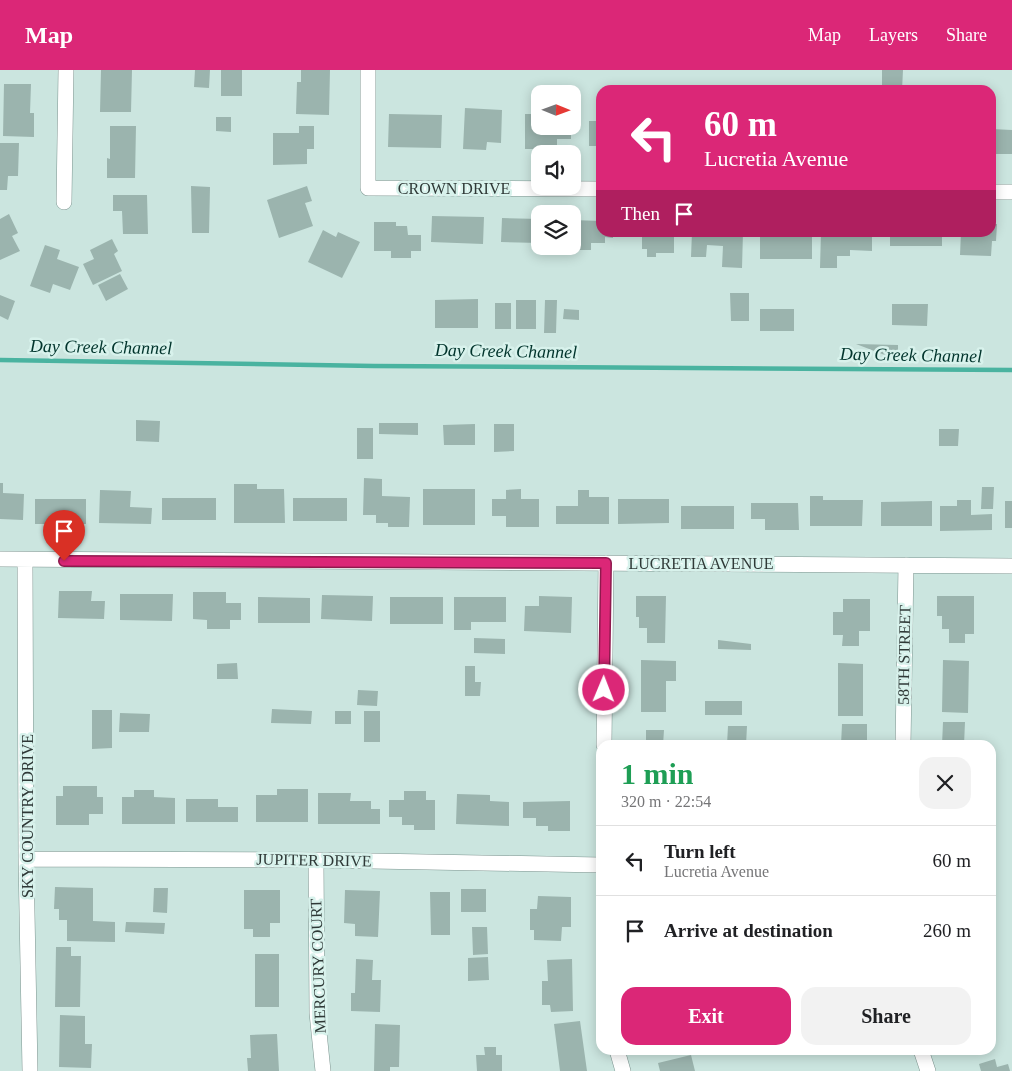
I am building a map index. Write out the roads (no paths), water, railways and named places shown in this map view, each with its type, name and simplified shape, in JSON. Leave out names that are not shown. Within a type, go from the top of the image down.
[{"type":"street","points":[[64,202],[66,70]]},
{"type":"street","name":"CROWN DRIVE","points":[[368,70],[368,188],[596,189]]},
{"type":"street","points":[[996,192],[1012,192]]},
{"type":"street","name":"LUCRETIA AVENUE","points":[[0,559],[1012,566]]},
{"type":"street","name":"SKY COUNTRY DRIVE","points":[[26,560],[26,859],[30,1071]]},
{"type":"street","points":[[604,740],[606,563]]},
{"type":"street","name":"58TH STREET","points":[[903,740],[906,565]]},
{"type":"street","name":"JUPITER DRIVE","points":[[26,859],[316,860],[596,865]]},
{"type":"street","name":"MERCURY COURT","points":[[316,860],[317,1013],[323,1071]]},
{"type":"street","points":[[618,1055],[623,1071]]},
{"type":"street","points":[[923,1055],[928,1071]]},
{"type":"waterway","name":"Day Creek Channel","points":[[0,360],[374,366],[1012,370]]}]
